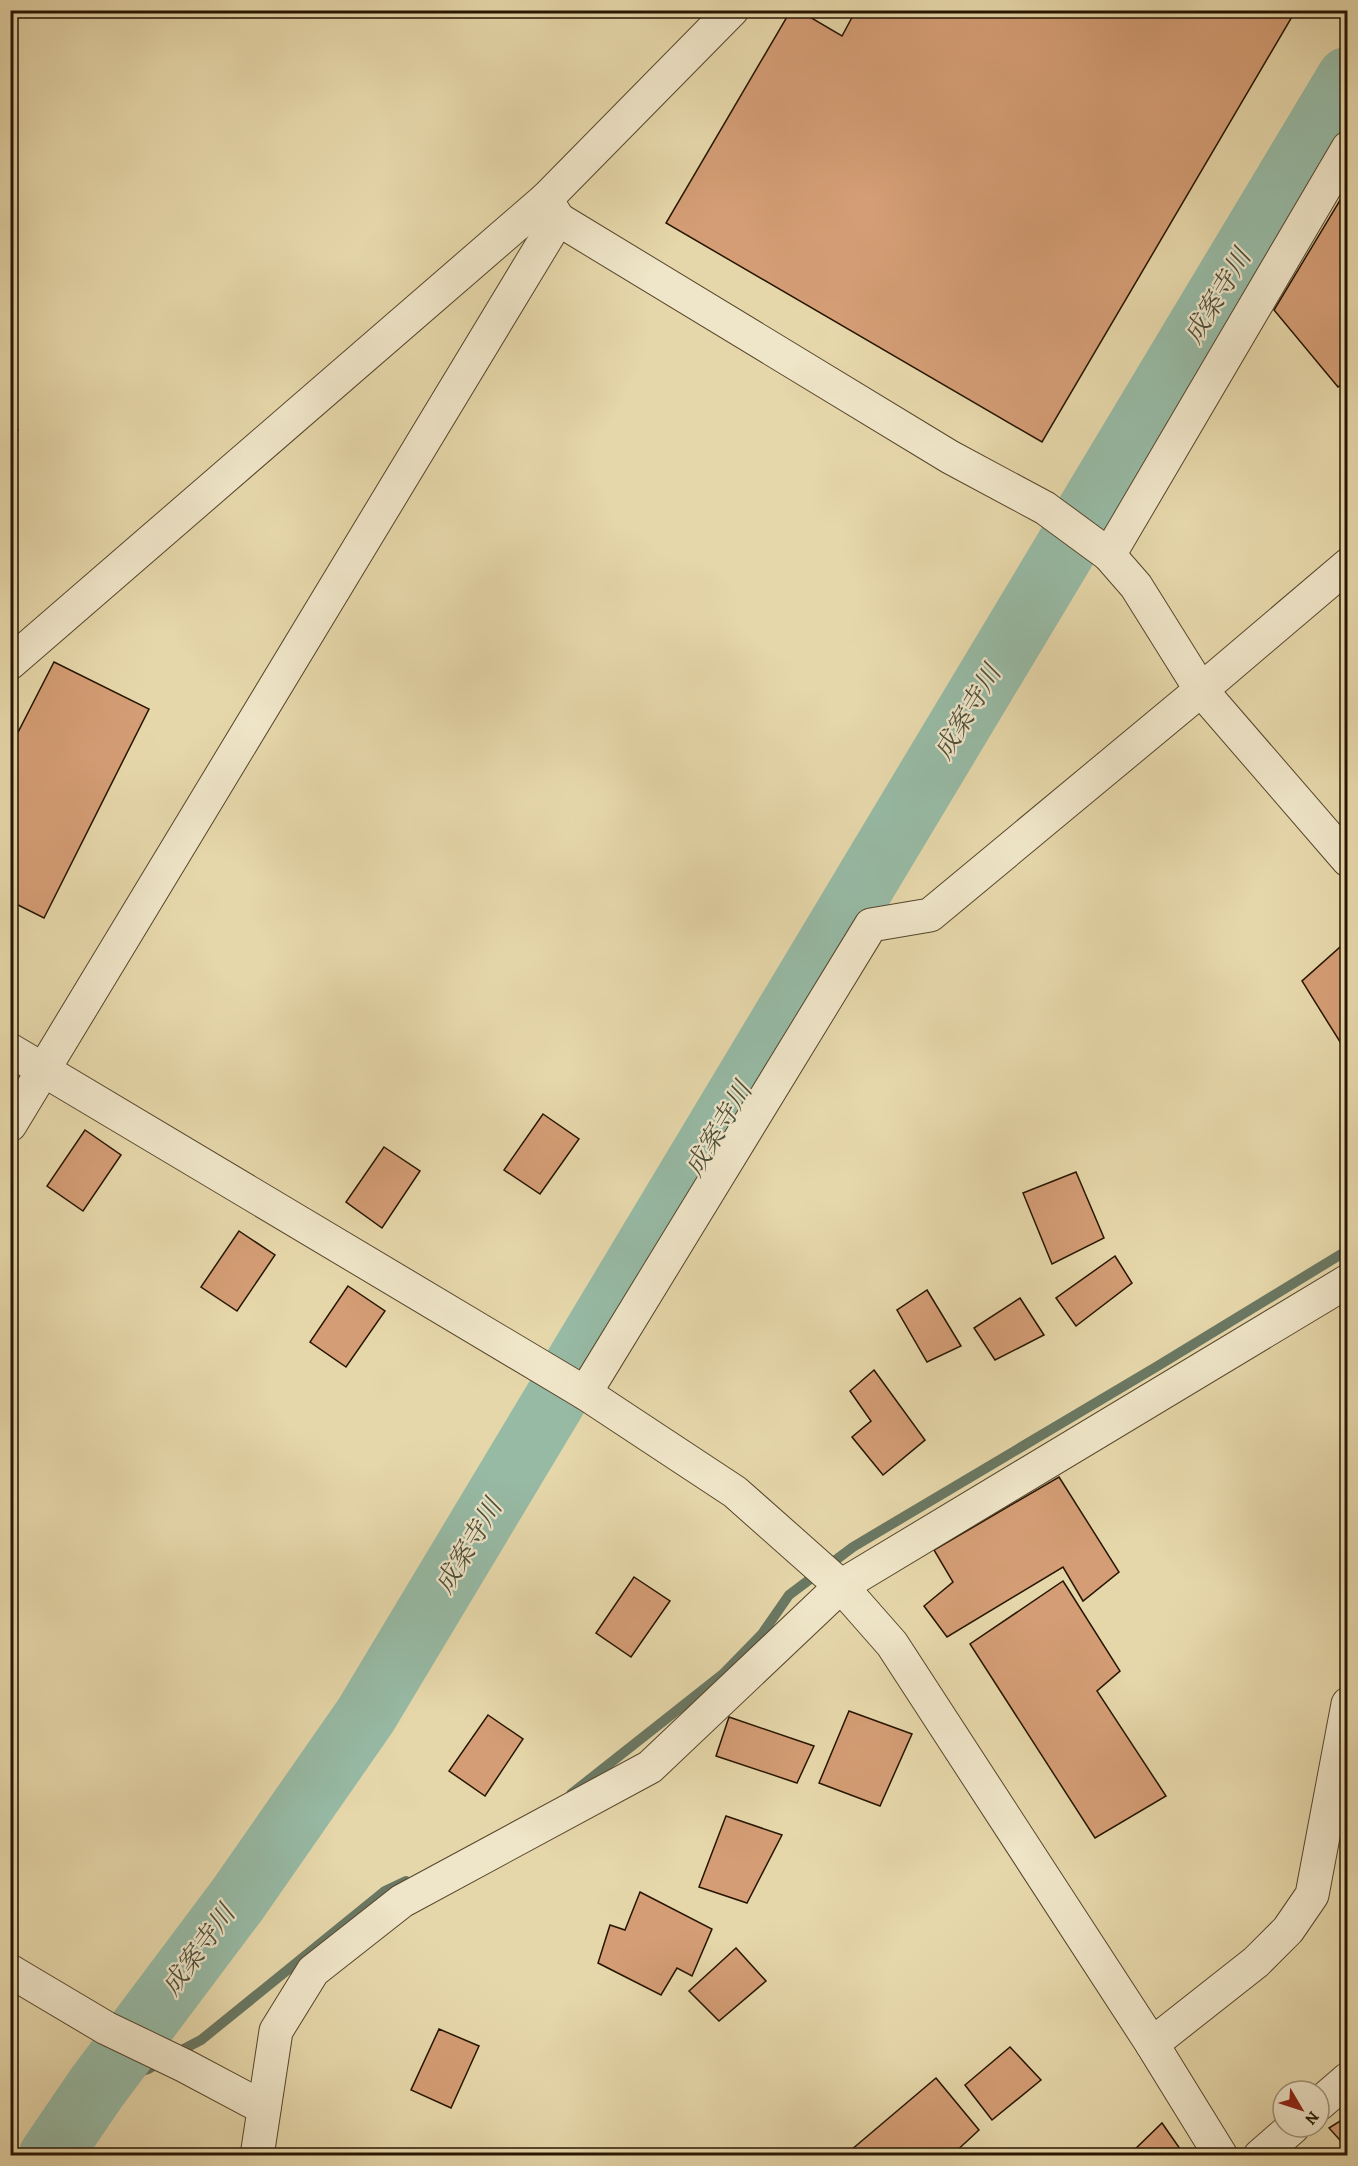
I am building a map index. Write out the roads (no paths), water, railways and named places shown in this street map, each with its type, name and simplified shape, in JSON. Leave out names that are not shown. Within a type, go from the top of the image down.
[{"type":"street","points":[[10,663],[552,209],[732,10]]},
{"type":"street","points":[[1109,555],[1347,148]]},
{"type":"street","points":[[552,209],[950,457],[1045,508],[1109,555],[1136,586],[1201,690],[1347,860]]},
{"type":"street","points":[[10,1125],[552,209]]},
{"type":"street","points":[[585,1393],[871,925],[930,915],[1201,690],[1347,565]]},
{"type":"street","points":[[10,1050],[585,1393],[735,1492],[841,1586],[891,1644],[1152,2044],[1221,2156]]},
{"type":"street","points":[[257,2156],[276,2031],[313,1971],[402,1901],[650,1767],[841,1586],[1347,1281]]},
{"type":"street","points":[[1152,2044],[1256,1962],[1288,1930],[1312,1895],[1347,1704]]},
{"type":"street","points":[[10,1971],[106,2028],[264,2108]]},
{"type":"street","points":[[1331,2093],[1347,2079]]},
{"type":"street","points":[[1260,2156],[1279,2139]]},
{"type":"waterway","name":"成案寺川","points":[[50,2156],[97,2087],[238,1899],[366,1715],[1348,78]]},
{"type":"waterway","points":[[571,1794],[723,1674],[762,1634],[789,1595],[853,1547],[1348,1250]]},
{"type":"waterway","points":[[174,2054],[201,2040],[385,1891],[406,1881]]},
{"type":"waterway","points":[[97,2087],[161,2062]]}]
